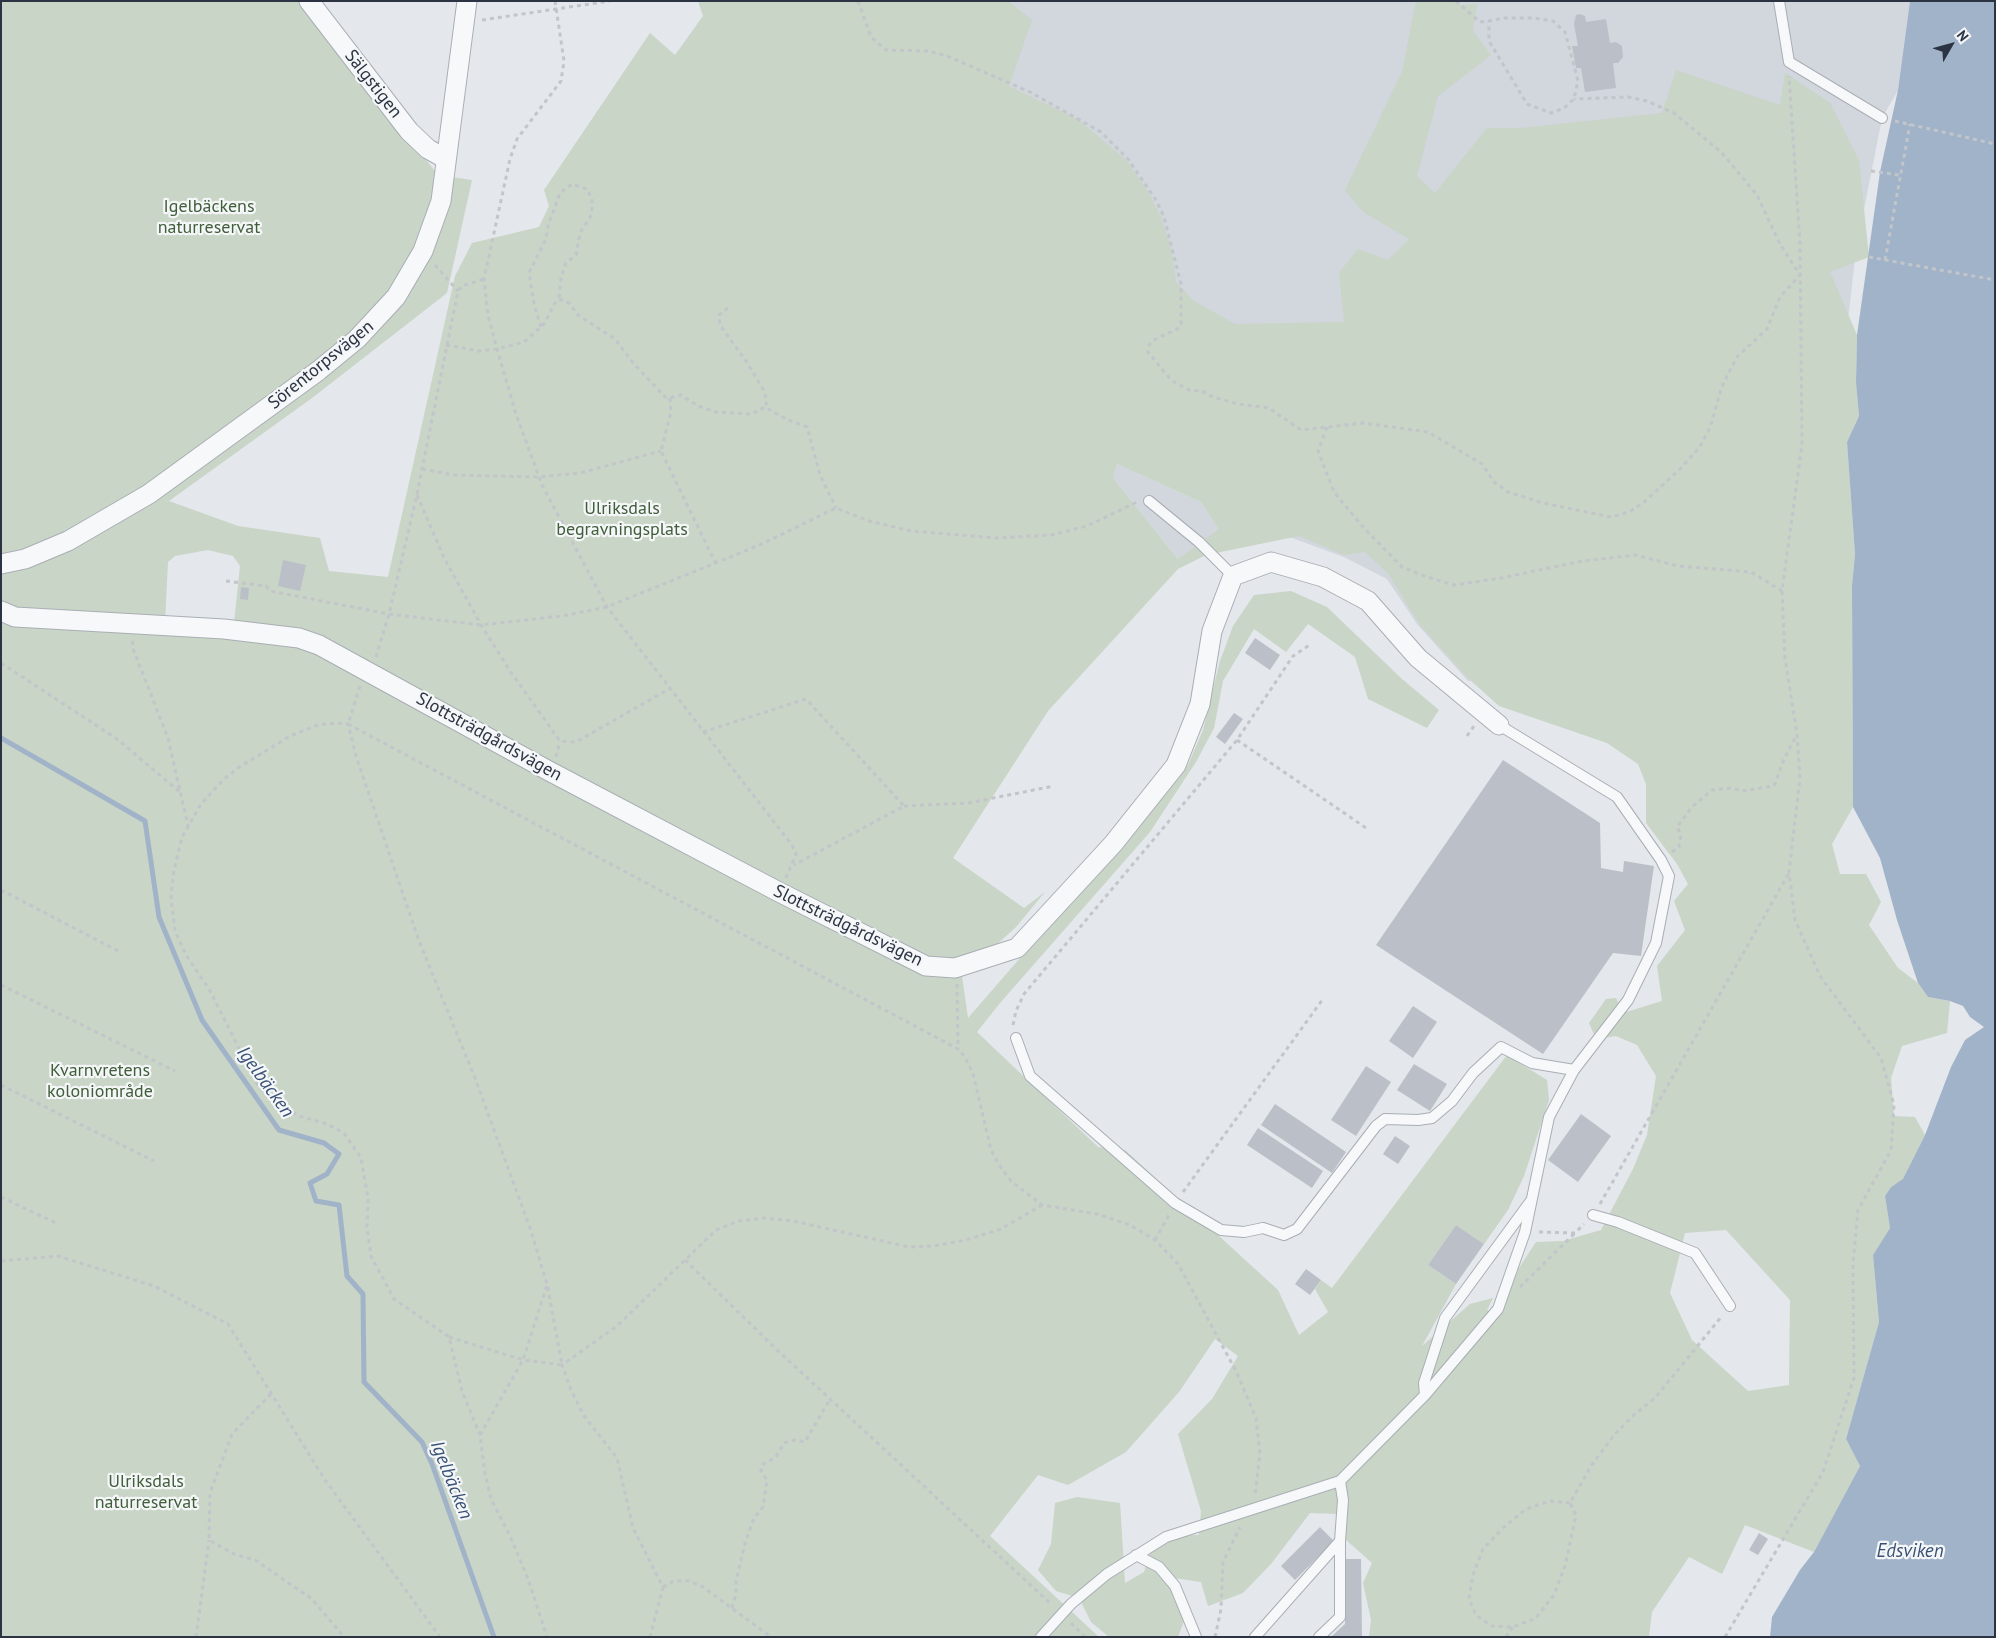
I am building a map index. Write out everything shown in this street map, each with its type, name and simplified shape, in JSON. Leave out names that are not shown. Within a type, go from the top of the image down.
[{"type":"street","name":"Sälgstigen","points":[[309,1],[409,131],[428,148],[446,159]]},
{"type":"street","name":"Sörentorpsvägen","points":[[1,564],[25,559],[95,528],[149,494],[318,372],[371,326],[396,297],[423,251],[441,201],[468,1]]},
{"type":"street","points":[[1233,576],[1271,562],[1323,577],[1368,601],[1418,658],[1499,725]]},
{"type":"street","name":"Slottsträdgårdsvägen","points":[[1,611],[15,618],[224,629],[299,638],[319,645],[549,771],[779,892],[926,966],[955,968],[1017,948],[1113,844],[1176,765],[1200,704],[1212,631],[1233,576]]},
{"type":"lane","points":[[1779,1],[1789,62],[1882,118]]},
{"type":"lane","points":[[1149,501],[1200,542],[1233,576]]},
{"type":"lane","points":[[1041,1637],[1062,1614],[1107,1574],[1166,1537],[1340,1481],[1425,1395],[1498,1309],[1525,1232],[1549,1117],[1574,1070],[1628,1000],[1656,943],[1669,876],[1661,860],[1617,797],[1499,725]]},
{"type":"lane","points":[[1016,1038],[1030,1076],[1175,1203],[1221,1230],[1244,1232],[1263,1228],[1284,1235],[1297,1229],[1376,1126],[1385,1119],[1418,1120],[1432,1118],[1452,1101],[1473,1073],[1501,1047],[1532,1063],[1574,1070]]},
{"type":"lane","points":[[1425,1395],[1424,1383],[1444,1318],[1532,1200]]},
{"type":"lane","points":[[1593,1215],[1618,1222],[1695,1253],[1730,1306]]},
{"type":"lane","points":[[1318,1637],[1340,1617],[1340,1541],[1343,1500],[1340,1481]]},
{"type":"lane","points":[[1254,1637],[1340,1541]]},
{"type":"lane","points":[[1136,1555],[1159,1567],[1175,1586],[1196,1637]]},
{"type":"path","points":[[555,1],[564,61],[561,81],[517,139],[510,159],[484,279],[488,316],[516,414],[539,477],[607,607],[792,846],[796,854],[793,865],[779,892]]},
{"type":"path","points":[[465,22],[610,1]]},
{"type":"path","points":[[858,1],[871,37],[886,50],[928,51],[946,56],[1030,92],[1101,132],[1128,159],[1151,193],[1164,217],[1181,284],[1181,324],[1178,328],[1154,340],[1149,345],[1148,352],[1171,380],[1189,390],[1202,390],[1213,397],[1238,404],[1269,408],[1300,430],[1364,422],[1428,432],[1482,464],[1494,482],[1508,492],[1543,503],[1611,516],[1629,512],[1682,468],[1699,448],[1710,428],[1721,388],[1738,356],[1767,329],[1780,297],[1800,276]]},
{"type":"path","points":[[1456,1],[1480,22],[1504,18],[1534,18],[1554,21],[1565,32],[1578,81],[1574,99],[1564,108],[1551,113],[1527,104],[1489,41],[1489,21]]},
{"type":"path","points":[[1725,1637],[1823,1472],[1854,1378],[1853,1264],[1858,1210],[1891,1150],[1894,1105],[1881,1058],[1820,976],[1795,920],[1790,872],[1800,778],[1797,734],[1785,658],[1782,591],[1802,444],[1800,276],[1789,62]]},
{"type":"path","points":[[1574,99],[1628,97],[1647,100],[1674,113],[1722,153],[1757,195],[1780,244],[1800,276]]},
{"type":"path","points":[[1882,118],[1995,144]]},
{"type":"path","points":[[1885,260],[1899,175],[1910,124]]},
{"type":"path","points":[[1872,171],[1899,175]]},
{"type":"path","points":[[446,345],[479,351],[497,350],[524,342],[541,326],[559,299],[561,278],[566,263],[576,255],[580,233],[592,214],[592,198],[586,189],[572,184],[560,193],[548,226],[546,239],[529,273],[534,304],[541,326]]},
{"type":"path","points":[[423,251],[458,291]]},
{"type":"path","points":[[1869,257],[1995,280]]},
{"type":"path","points":[[484,279],[462,286],[458,291],[417,494],[390,614],[380,650],[361,682],[348,724],[356,756],[419,941],[474,1078],[530,1228],[547,1284],[562,1365],[571,1390],[584,1416],[616,1458],[633,1528],[663,1587],[650,1637]]},
{"type":"path","points":[[559,299],[568,303],[578,315],[615,339],[634,364],[665,397],[670,398],[681,395],[698,406],[716,412],[752,414],[766,407]]},
{"type":"path","points":[[728,308],[719,315],[720,325],[746,361],[763,389],[767,401],[766,407]]},
{"type":"path","points":[[670,398],[671,412],[661,451],[716,564]]},
{"type":"path","points":[[766,407],[786,419],[807,427],[820,475],[836,508],[869,521],[911,531],[996,538],[1051,535],[1087,526],[1131,503],[1149,501]]},
{"type":"path","points":[[1327,427],[1318,451],[1334,492],[1363,527],[1402,568],[1424,576],[1454,585],[1501,578],[1583,561],[1635,556],[1678,566],[1751,572],[1782,591]]},
{"type":"path","points":[[422,469],[453,475],[539,477],[580,473],[661,451]]},
{"type":"path","points":[[417,494],[444,558],[481,625],[510,672],[560,741],[576,742],[670,690]]},
{"type":"path","points":[[226,580],[266,586],[270,591],[390,614],[481,625],[562,616],[607,607],[716,564],[836,508]]},
{"type":"path","points":[[134,625],[132,646],[168,738],[188,826]]},
{"type":"path","points":[[1016,1038],[1013,1025],[1016,1011],[1024,994],[1238,740],[1293,656],[1311,644]]},
{"type":"path","points":[[1,663],[117,738],[181,793]]},
{"type":"path","points":[[703,732],[806,699],[904,806]]},
{"type":"path","points":[[1042,1205],[1001,1228],[966,1240],[933,1246],[909,1246],[792,1221],[764,1218],[739,1221],[716,1230],[616,1326],[562,1365],[523,1360],[449,1336],[394,1299],[371,1256],[367,1227],[368,1198],[366,1179],[361,1158],[354,1146],[344,1133],[327,1124],[299,1116],[272,1099],[257,1084],[209,989],[186,955],[175,931],[171,897],[182,837],[201,804],[223,780],[264,751],[318,725],[336,722],[348,724],[958,1049],[974,1073],[989,1141],[998,1165],[1011,1181],[1042,1205],[1117,1220],[1155,1240],[1178,1264],[1250,1399],[1260,1434],[1260,1454],[1254,1498],[1223,1562],[1222,1609],[1215,1637]]},
{"type":"path","points":[[1661,860],[1679,847],[1681,835],[1677,827],[1692,807],[1712,790],[1732,788],[1742,791],[1774,786],[1784,759],[1797,734]]},
{"type":"path","points":[[1238,740],[1368,830]]},
{"type":"path","points":[[793,865],[904,806],[968,803],[1054,786]]},
{"type":"path","points":[[1519,1288],[1593,1215],[1790,872]]},
{"type":"path","points":[[1,890],[122,953]]},
{"type":"path","points":[[955,968],[958,993],[958,1049]]},
{"type":"path","points":[[1,985],[175,1071]]},
{"type":"path","points":[[1155,1240],[1175,1203],[1323,999]]},
{"type":"path","points":[[1,1085],[154,1161]]},
{"type":"path","points":[[1,1197],[56,1223]]},
{"type":"path","points":[[1525,1232],[1575,1233]]},
{"type":"path","points":[[1,1260],[58,1256],[154,1286],[228,1324],[326,1480],[440,1637]]},
{"type":"path","points":[[685,1260],[830,1400],[1085,1637]]},
{"type":"path","points":[[480,1435],[523,1360],[547,1284]]},
{"type":"path","points":[[1570,1504],[1591,1466],[1615,1434],[1655,1398],[1730,1306]]},
{"type":"path","points":[[449,1336],[462,1391],[480,1435],[485,1473],[491,1499],[512,1538],[547,1637]]},
{"type":"path","points":[[196,1637],[209,1540],[210,1493],[232,1434],[272,1394]]},
{"type":"path","points":[[732,1608],[745,1543],[754,1518],[763,1507],[767,1480],[761,1471],[762,1465],[776,1457],[784,1443],[795,1440],[805,1442],[830,1400]]},
{"type":"path","points":[[1550,1501],[1570,1504],[1576,1515],[1573,1536],[1554,1595],[1536,1618],[1513,1627],[1492,1626],[1476,1615],[1468,1599],[1473,1575],[1483,1549],[1504,1527],[1526,1509],[1550,1501]]},
{"type":"path","points":[[209,1540],[234,1554],[256,1560],[312,1599],[344,1637]]},
{"type":"path","points":[[663,1587],[674,1581],[689,1582],[703,1587],[771,1637]]},
{"type":"path","points":[[1506,1637],[1513,1627]]},
{"type":"shaded area","points":[[784,1],[1910,1],[1898,90],[1882,118],[1856,250],[1842,372],[1829,655],[1468,681],[1417,624],[1387,579],[1344,557],[1273,531]]},
{"type":"shaded area","points":[[1117,464],[1201,502],[1220,529],[1179,560],[1113,478]]},
{"type":"green space","points":[[1,1],[324,1],[310,14],[438,175],[472,180],[447,293],[312,398],[169,501],[238,526],[320,538],[329,571],[388,577],[455,276],[472,243],[539,227],[549,206],[544,190],[650,33],[675,55],[703,16],[698,1],[1008,1],[1032,20],[1009,86],[1079,120],[1127,161],[1150,195],[1161,217],[1172,251],[1176,282],[1194,301],[1235,324],[1344,322],[1339,273],[1358,249],[1388,260],[1409,239],[1363,212],[1345,190],[1402,72],[1416,1],[1462,1],[1459,5],[1477,4],[1473,31],[1491,55],[1438,96],[1417,176],[1435,193],[1487,128],[1520,128],[1662,113],[1676,70],[1780,105],[1785,73],[1830,103],[1859,160],[1869,257],[1830,272],[1857,335],[1856,383],[1859,416],[1847,442],[1855,554],[1852,586],[1853,807],[1832,844],[1840,874],[1866,874],[1881,902],[1869,925],[1898,968],[1918,983],[1928,997],[1950,1001],[1947,1033],[1902,1046],[1891,1078],[1894,1116],[1915,1117],[1925,1135],[1903,1180],[1891,1187],[1885,1196],[1890,1228],[1873,1255],[1879,1322],[1846,1439],[1860,1466],[1814,1552],[1745,1525],[1722,1574],[1689,1557],[1652,1612],[1649,1637],[1369,1637],[1371,1620],[1363,1583],[1372,1563],[1345,1539],[1337,1514],[1310,1513],[1271,1564],[1243,1593],[1208,1606],[1201,1582],[1174,1578],[1188,1610],[1178,1637],[1109,1637],[1091,1622],[1079,1598],[1056,1591],[1038,1570],[1051,1544],[1055,1503],[1077,1497],[1120,1503],[1125,1583],[1144,1572],[1156,1536],[1199,1535],[1201,1511],[1178,1434],[1212,1399],[1238,1356],[1215,1339],[1179,1392],[1126,1452],[1068,1485],[1038,1475],[990,1536],[1099,1637],[1,1637]],"holes":[[[1117,464],[1201,502],[1219,529],[1178,559],[1113,478]],[[1299,536],[1344,555],[1365,552],[1388,573],[1420,625],[1468,678],[1499,706],[1607,743],[1638,764],[1646,784],[1646,823],[1677,864],[1688,884],[1674,901],[1685,930],[1657,966],[1662,1001],[1623,1013],[1616,998],[1606,999],[1589,1023],[1596,1039],[1616,1036],[1637,1045],[1656,1076],[1647,1135],[1633,1169],[1601,1230],[1563,1241],[1536,1242],[1519,1268],[1500,1314],[1487,1310],[1493,1298],[1470,1304],[1422,1346],[1456,1284],[1428,1265],[1456,1225],[1484,1244],[1508,1210],[1524,1176],[1549,1100],[1547,1080],[1507,1055],[1332,1288],[1321,1280],[1315,1289],[1328,1312],[1299,1335],[1278,1290],[1125,1150],[1098,1147],[977,1032],[1000,1003],[1150,832],[1196,762],[1214,728],[1223,681],[1254,629],[1286,652],[1308,624],[1355,657],[1368,699],[1427,728],[1439,710],[1402,679],[1327,607],[1291,591],[1254,595],[1233,626],[1220,661],[1203,730],[1188,765],[968,1018],[962,976],[1016,927],[1045,892],[1024,908],[953,858],[1048,711],[1178,569],[1206,555]],[[208,550],[233,556],[240,566],[234,623],[165,621],[168,562],[175,556]],[[1726,1230],[1790,1300],[1789,1385],[1748,1391],[1692,1340],[1670,1293],[1685,1233]]]},
{"type":"water","name":"Edsviken","points":[[1910,1],[1995,1],[1995,1637],[1770,1637],[1772,1617],[1800,1570],[1814,1552],[1860,1466],[1846,1439],[1879,1322],[1873,1255],[1890,1228],[1885,1196],[1891,1187],[1903,1179],[1925,1135],[1951,1067],[1965,1040],[1984,1027],[1970,1017],[1963,1006],[1950,1001],[1928,997],[1918,983],[1897,920],[1880,858],[1853,807],[1852,586],[1855,554],[1847,442],[1859,416],[1856,383],[1857,335],[1880,172],[1898,90]]},
{"type":"building","points":[[1576,15],[1585,16],[1586,22],[1606,19],[1610,43],[1616,42],[1622,46],[1623,57],[1618,63],[1613,63],[1616,88],[1585,92],[1581,68],[1576,68],[1572,46],[1578,46],[1574,24]]},
{"type":"building","points":[[283,560],[306,565],[300,591],[278,586]]},
{"type":"building","points":[[241,587],[249,588],[248,600],[240,599]]},
{"type":"building","points":[[1255,638],[1280,655],[1270,670],[1245,653]]},
{"type":"building","points":[[1234,713],[1243,719],[1225,744],[1216,737]]},
{"type":"building","points":[[1503,760],[1600,823],[1601,868],[1623,872],[1624,861],[1654,866],[1641,956],[1613,953],[1543,1054],[1376,945]]},
{"type":"building","points":[[1413,1006],[1437,1022],[1413,1058],[1389,1041]]},
{"type":"building","points":[[1414,1064],[1447,1084],[1430,1111],[1397,1090]]},
{"type":"building","points":[[1366,1066],[1391,1082],[1356,1136],[1331,1120]]},
{"type":"building","points":[[1275,1104],[1346,1152],[1332,1173],[1261,1125]]},
{"type":"building","points":[[1581,1114],[1611,1136],[1578,1182],[1548,1160]]},
{"type":"building","points":[[1258,1128],[1323,1171],[1312,1188],[1247,1145]]},
{"type":"building","points":[[1395,1136],[1410,1146],[1398,1164],[1383,1154]]},
{"type":"building","points":[[1456,1225],[1484,1244],[1456,1284],[1428,1265]]},
{"type":"building","points":[[1306,1269],[1321,1280],[1310,1295],[1295,1284]]},
{"type":"building","points":[[1320,1527],[1334,1541],[1295,1580],[1281,1566]]},
{"type":"building","points":[[1759,1533],[1768,1539],[1758,1555],[1749,1550]]},
{"type":"building","points":[[1345,1559],[1361,1559],[1362,1637],[1331,1637],[1345,1624]]},
{"type":"waterway","name":"Igelbäcken","points":[[1,738],[145,821],[159,917],[202,1020],[279,1130],[324,1143],[339,1154],[327,1174],[310,1183],[316,1201],[339,1205],[347,1276],[363,1294],[364,1382],[422,1442],[432,1464],[494,1637]]},
{"type":"park label","name":"Igelbäckens naturreservat","points":[[209,217]]},
{"type":"park label","name":"Ulriksdals begravningsplats","points":[[622,519]]},
{"type":"park label","name":"Kvarnvretens koloniområde","points":[[100,1081]]},
{"type":"park label","name":"Ulriksdals naturreservat","points":[[146,1492]]}]
